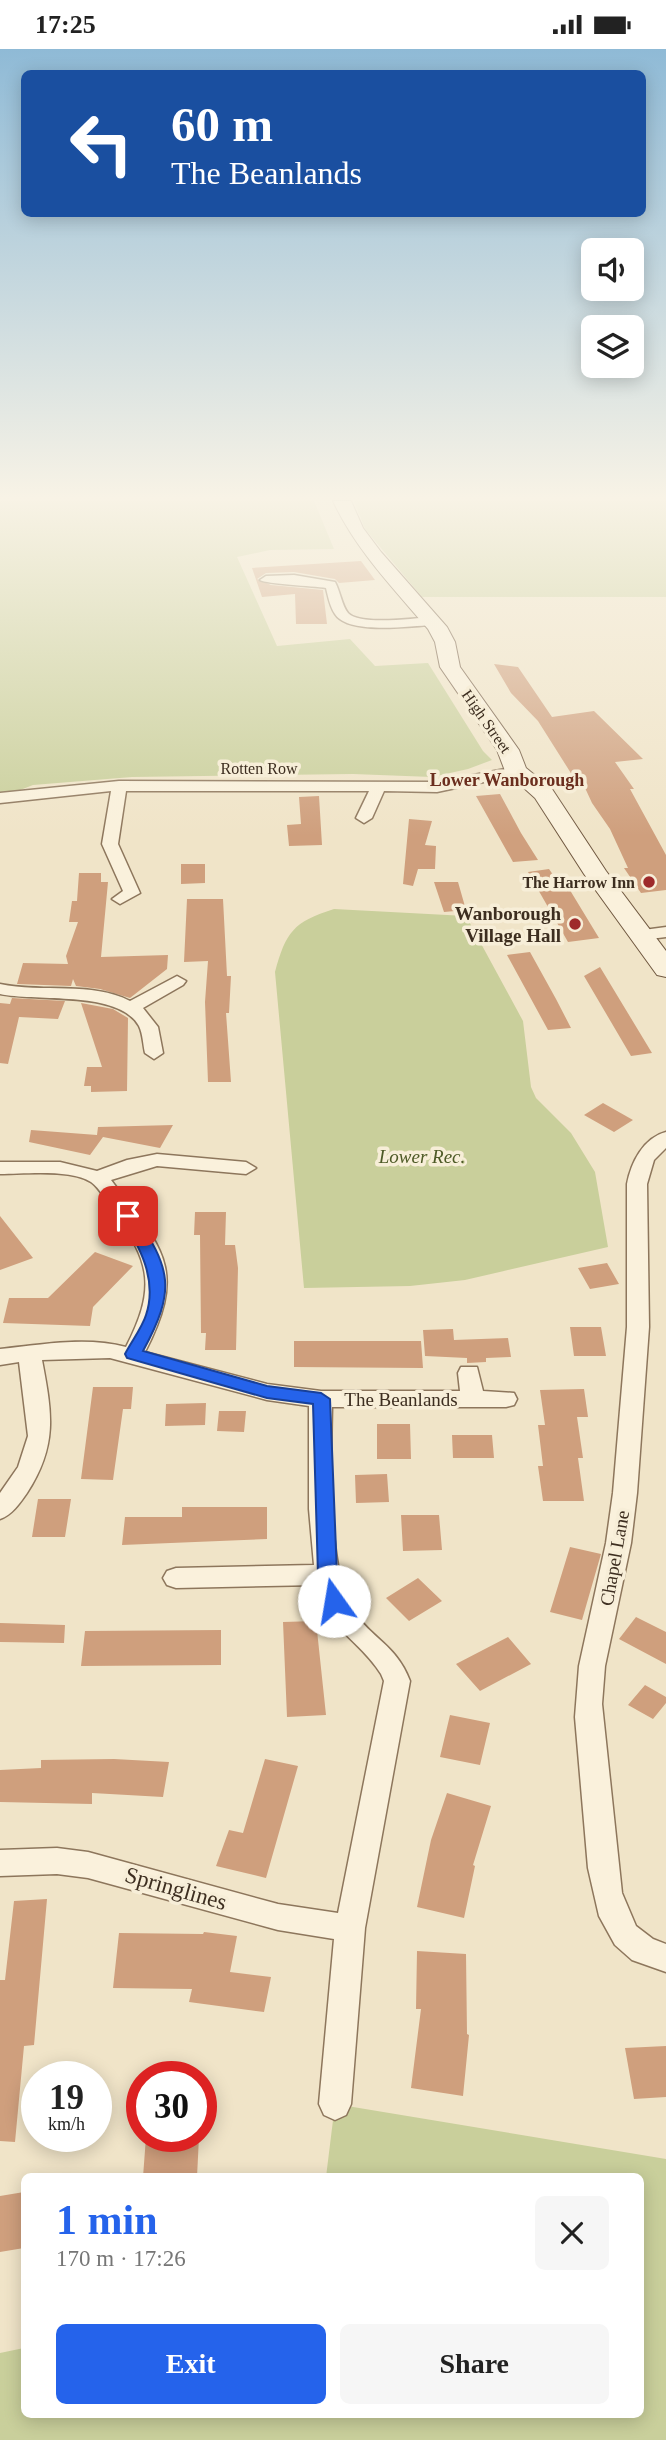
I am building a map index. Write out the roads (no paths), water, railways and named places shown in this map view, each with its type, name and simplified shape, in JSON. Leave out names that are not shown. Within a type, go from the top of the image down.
[{"type":"street","points":[[340,613],[349,620],[360,623],[432,621]]},
{"type":"street","name":"High Street","points":[[424,613],[445,642],[450,667],[508,750],[516,771],[544,794],[596,874],[654,934],[666,969]]},
{"type":"street","name":"Rotten Row","points":[[0,798],[119,786],[437,787],[516,771]]},
{"type":"street","points":[[119,786],[110,844],[132,893],[120,899]]},
{"type":"street","points":[[364,818],[379,787]]},
{"type":"street","points":[[131,1008],[177,981]]},
{"type":"street","points":[[0,989],[25,994],[96,996],[131,1008],[148,1026],[154,1053]]},
{"type":"street","name":"Chapel Lane","points":[[666,1138],[649,1154],[638,1179],[638,1305],[625,1498],[620,1539],[595,1656],[588,1722],[598,1797],[601,1863],[610,1902],[619,1924],[629,1938],[642,1949],[666,1958]]},
{"type":"street","points":[[0,1168],[60,1168],[99,1178],[134,1164],[157,1160],[246,1168]]},
{"type":"street","points":[[99,1178],[139,1230],[155,1262],[158,1289],[154,1315],[133,1354]]},
{"type":"street","name":"The Beanlands","points":[[0,1357],[88,1349],[133,1354],[267,1392],[321,1399],[506,1399]]},
{"type":"street","points":[[0,1510],[22,1483],[38,1454],[37,1399],[29,1353]]},
{"type":"street","name":"The Beanlands","points":[[469,1373],[472,1399]]},
{"type":"street","points":[[321,1399],[327,1575],[334,1601],[346,1621],[390,1664],[397,1681],[368,1824],[351,1929],[335,2104]]},
{"type":"street","points":[[176,1578],[327,1575]]},
{"type":"street","name":"Springlines","points":[[0,1863],[57,1861],[88,1865],[278,1917],[351,1929]]},
{"type":"place","name":"The Harrow Inn","points":[[649,882]]},
{"type":"place","name":"Wanborough Village Hall","points":[[575,924]]},
{"type":"district","name":"Lower Wanborough","points":[[507,780]]},
{"type":"park label","name":"Lower Rec.","points":[[422,1156]]}]
